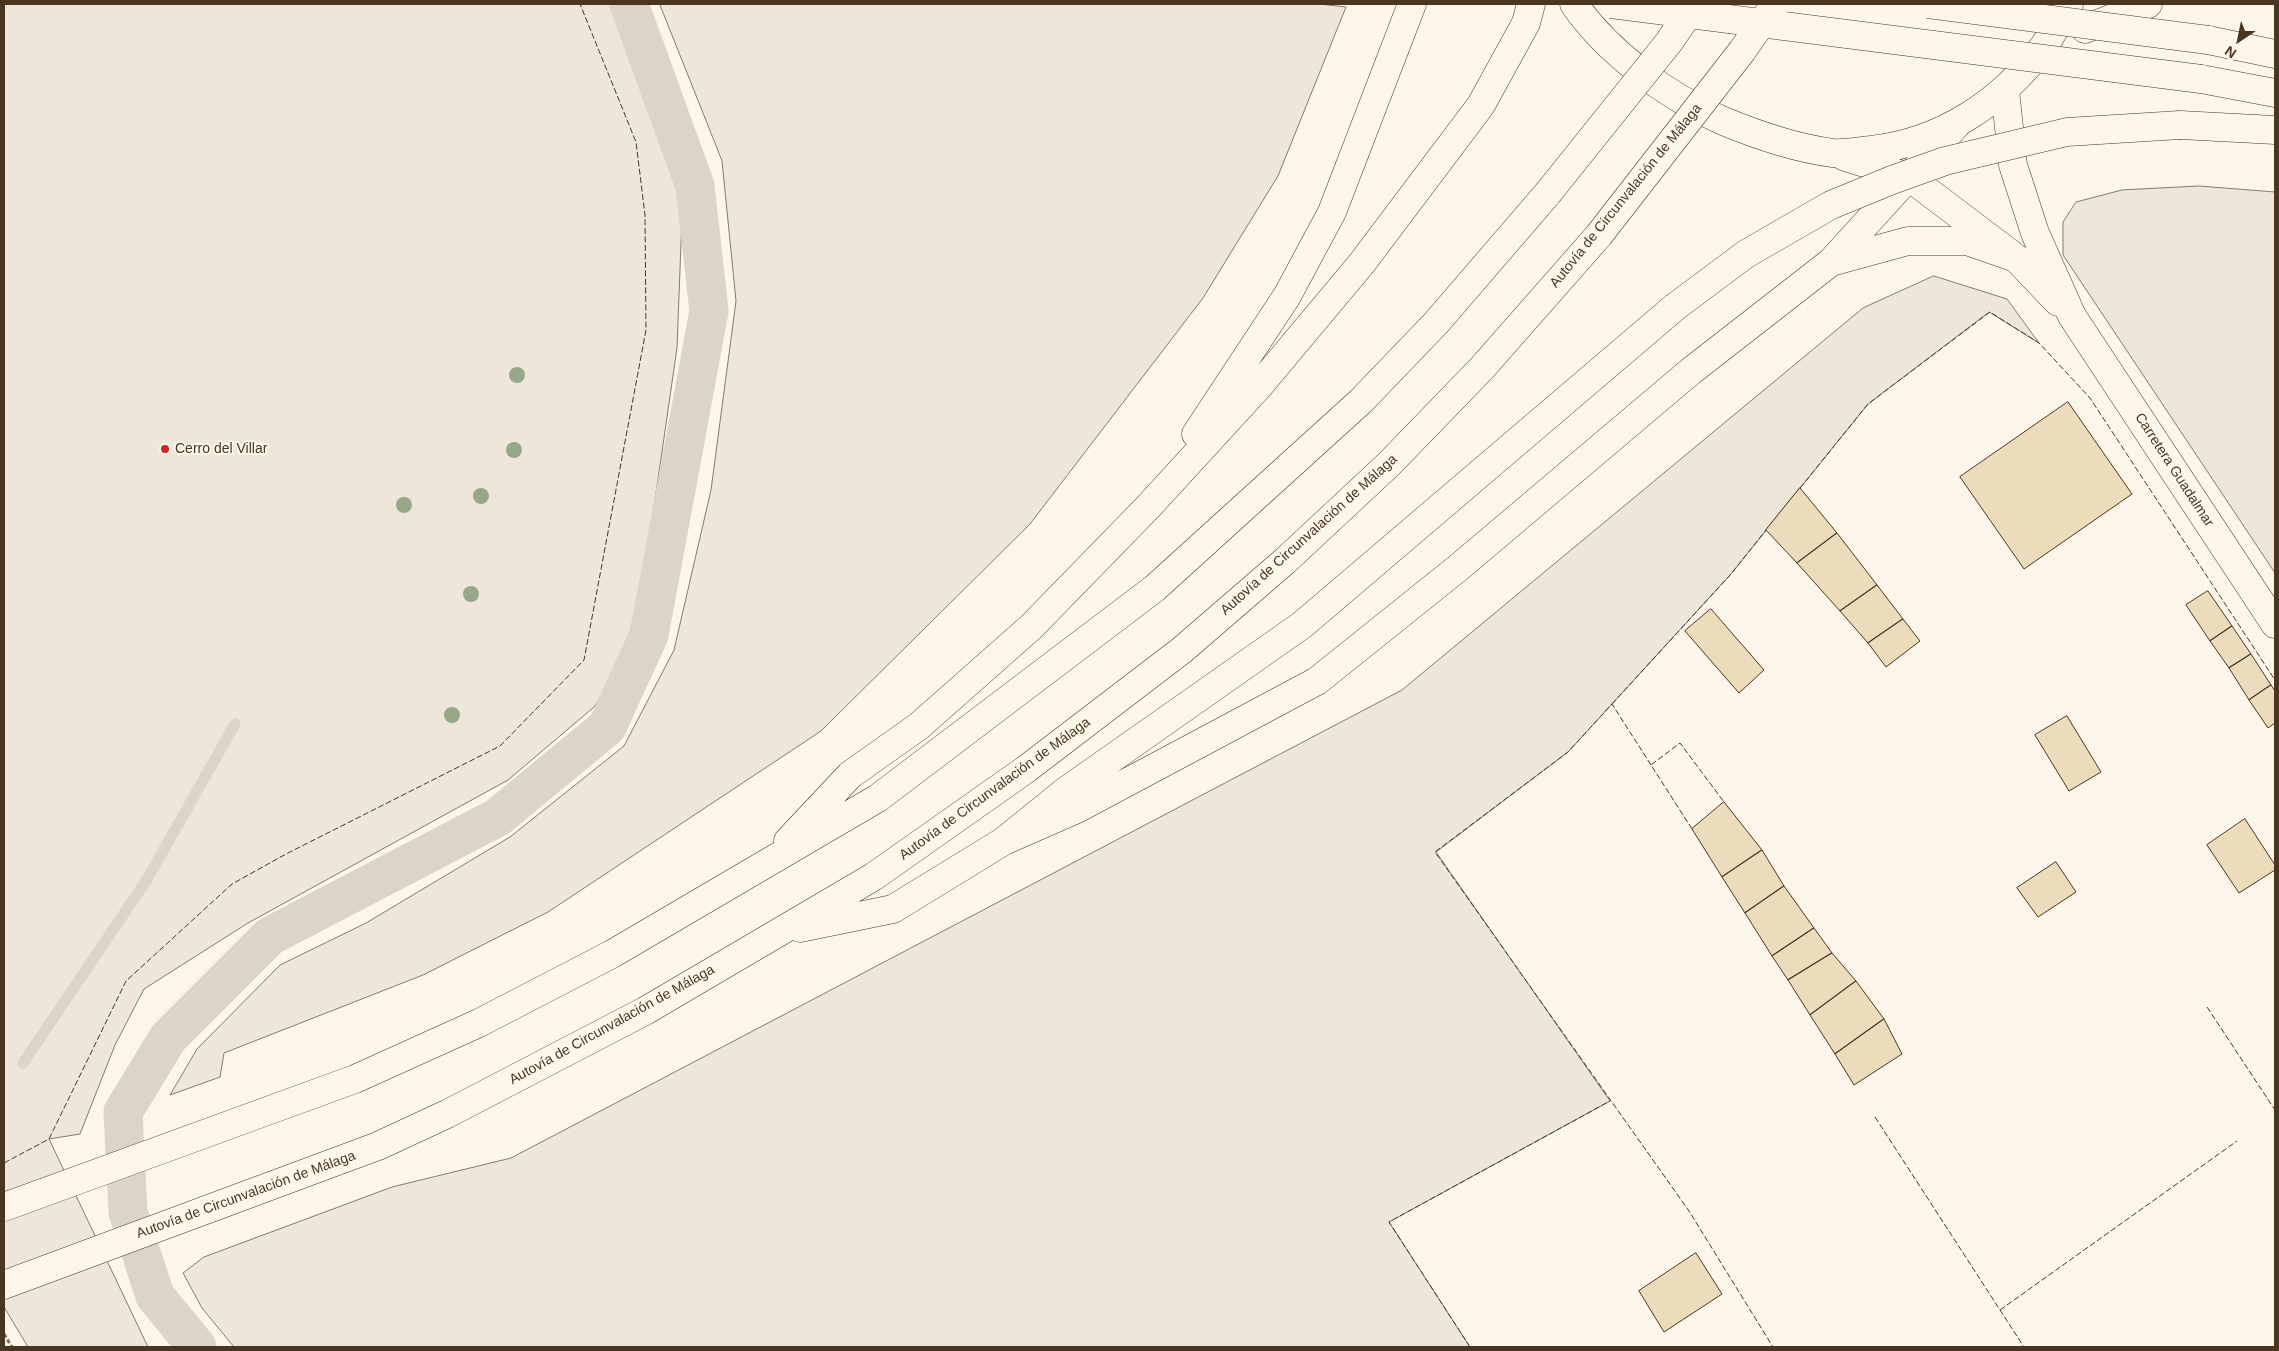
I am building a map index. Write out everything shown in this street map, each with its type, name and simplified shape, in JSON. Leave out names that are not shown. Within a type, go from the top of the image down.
[{"type":"main road","points":[[1148,507],[1287,296],[1328,220],[1412,4]]},
{"type":"main road","points":[[766,864],[850,775],[919,726],[1031,627],[1148,507],[1259,386],[1362,263],[1482,105],[1526,23],[1531,4]]},
{"type":"main road","points":[[1574,4],[1584,19],[1636,69],[1697,109],[1764,138],[1834,153],[1897,147],[1956,125]]},
{"type":"main road","points":[[1611,4],[2201,79],[2275,94]]},
{"type":"main road","points":[[4,1207],[355,1079],[479,1023],[612,954],[878,798],[1155,588],[1361,401],[1436,322],[1548,193],[1669,42],[1695,4]]},
{"type":"main road","name":"Autovía de Circunvalación de Málaga","points":[[4,1285],[378,1146],[447,1114],[645,1011],[873,877],[1025,770],[1182,650],[1285,560],[1389,464],[1482,368],[1599,235],[1742,51],[1775,4]]},
{"type":"main road","points":[[1928,4],[2208,40],[2275,54]]},
{"type":"main road","points":[[1004,841],[1077,809],[1316,681],[1458,568],[1691,372],[1831,262],[1956,125],[2005,90],[2044,45],[2069,4]]},
{"type":"main road","points":[[2044,45],[2148,4]]},
{"type":"main road","name":"Carretera Guadalmar","points":[[2005,90],[2013,164],[2035,233],[2072,316],[2275,624]]},
{"type":"main road","points":[[776,933],[892,910],[1004,841],[1067,790],[1302,625],[1674,307],[1746,254],[1831,206],[1892,180],[1945,162],[2067,132],[2180,124],[2275,130]]},
{"type":"main road","name":"Carretera Guadalmar","points":[[1834,153],[1909,177],[2016,258],[2072,316]]},
{"type":"main road","points":[[1831,262],[1908,241],[1967,242],[2016,258]]},
{"type":"path","points":[[4,1334],[12,1347]]},
{"type":"shaded area","points":[[4,4],[610,4],[683,191],[677,348],[643,583],[619,674],[594,707],[508,780],[248,923],[144,989],[115,1045],[80,1134],[49,1139],[148,1347],[28,1347],[4,1307]]},
{"type":"shaded area","points":[[660,4],[1319,4],[1346,7],[1278,176],[1203,298],[1030,524],[821,731],[548,912],[423,975],[224,1053],[220,1077],[170,1095],[197,1049],[280,965],[366,923],[510,837],[624,746],[674,650],[711,490],[736,301],[722,161]]},
{"type":"shaded area","points":[[2199,186],[2275,192],[2275,573],[2063,255],[2063,222],[2076,202],[2122,190]]},
{"type":"shaded area","points":[[1934,276],[2007,299],[2039,343],[1989,312],[1868,404],[1731,574],[1568,752],[1436,852],[1610,1101],[1389,1222],[1470,1347],[234,1347],[202,1308],[183,1273],[204,1257],[392,1187],[511,1158],[1402,690],[1863,308]]},
{"type":"building","points":[[2068,402],[2132,494],[2024,569],[1960,477]]},
{"type":"building","points":[[1800,488],[1837,533],[1797,563],[1766,530]]},
{"type":"building","points":[[1837,533],[1877,585],[1840,611],[1797,563]]},
{"type":"building","points":[[1877,585],[1903,619],[1868,643],[1840,611]]},
{"type":"building","points":[[2208,591],[2232,626],[2210,641],[2186,605]]},
{"type":"building","points":[[1711,609],[1764,670],[1739,693],[1685,631]]},
{"type":"building","points":[[1903,619],[1920,641],[1886,667],[1868,643]]},
{"type":"building","points":[[2232,626],[2251,654],[2229,668],[2210,641]]},
{"type":"building","points":[[2251,654],[2271,685],[2249,700],[2229,668]]},
{"type":"building","points":[[2271,685],[2275,691],[2275,723],[2268,728],[2249,700]]},
{"type":"building","points":[[2067,716],[2101,772],[2069,791],[2035,735]]},
{"type":"building","points":[[1724,802],[1762,850],[1722,877],[1692,829]]},
{"type":"building","points":[[2245,819],[2275,865],[2275,870],[2239,893],[2207,845]]},
{"type":"building","points":[[1762,850],[1784,886],[1745,913],[1722,877]]},
{"type":"building","points":[[2056,862],[2076,892],[2038,917],[2017,888]]},
{"type":"building","points":[[1784,886],[1814,928],[1772,956],[1745,913]]},
{"type":"building","points":[[1814,928],[1832,953],[1788,980],[1772,956]]},
{"type":"building","points":[[1832,953],[1856,981],[1810,1015],[1788,980]]},
{"type":"building","points":[[1856,981],[1884,1019],[1835,1054],[1810,1015]]},
{"type":"building","points":[[1884,1019],[1902,1054],[1854,1085],[1835,1054]]},
{"type":"building","points":[[1696,1253],[1722,1294],[1664,1332],[1639,1291]]},
{"type":"waterway","points":[[197,1347],[155,1296],[128,1212],[123,1112],[168,1038],[270,936],[498,817],[607,727],[649,635],[709,311],[695,186],[629,4]]},
{"type":"waterway","points":[[23,1063],[146,881],[235,724]]},
{"type":"fence","points":[[4,1163],[49,1139],[126,981],[232,884],[286,854],[500,746],[584,660],[646,330],[645,215],[636,142],[580,4]]},
{"type":"fence","points":[[1800,488],[1868,404],[1990,312],[2039,343],[2090,398],[2275,680]]},
{"type":"fence","points":[[1612,704],[1731,574],[1766,530]]},
{"type":"fence","points":[[1651,765],[1612,704],[1568,752],[1435,852],[1689,1211],[1773,1347]]},
{"type":"fence","points":[[1692,829],[1651,765],[1680,743],[1724,802]]},
{"type":"fence","points":[[2207,1007],[2275,1110]]},
{"type":"fence","points":[[1470,1347],[1389,1222],[1610,1101]]},
{"type":"fence","points":[[1875,1117],[2024,1347]]},
{"type":"fence","points":[[2000,1310],[2237,1141]]},
{"type":"place","name":"Cerro del Villar","points":[[165,449]]}]
